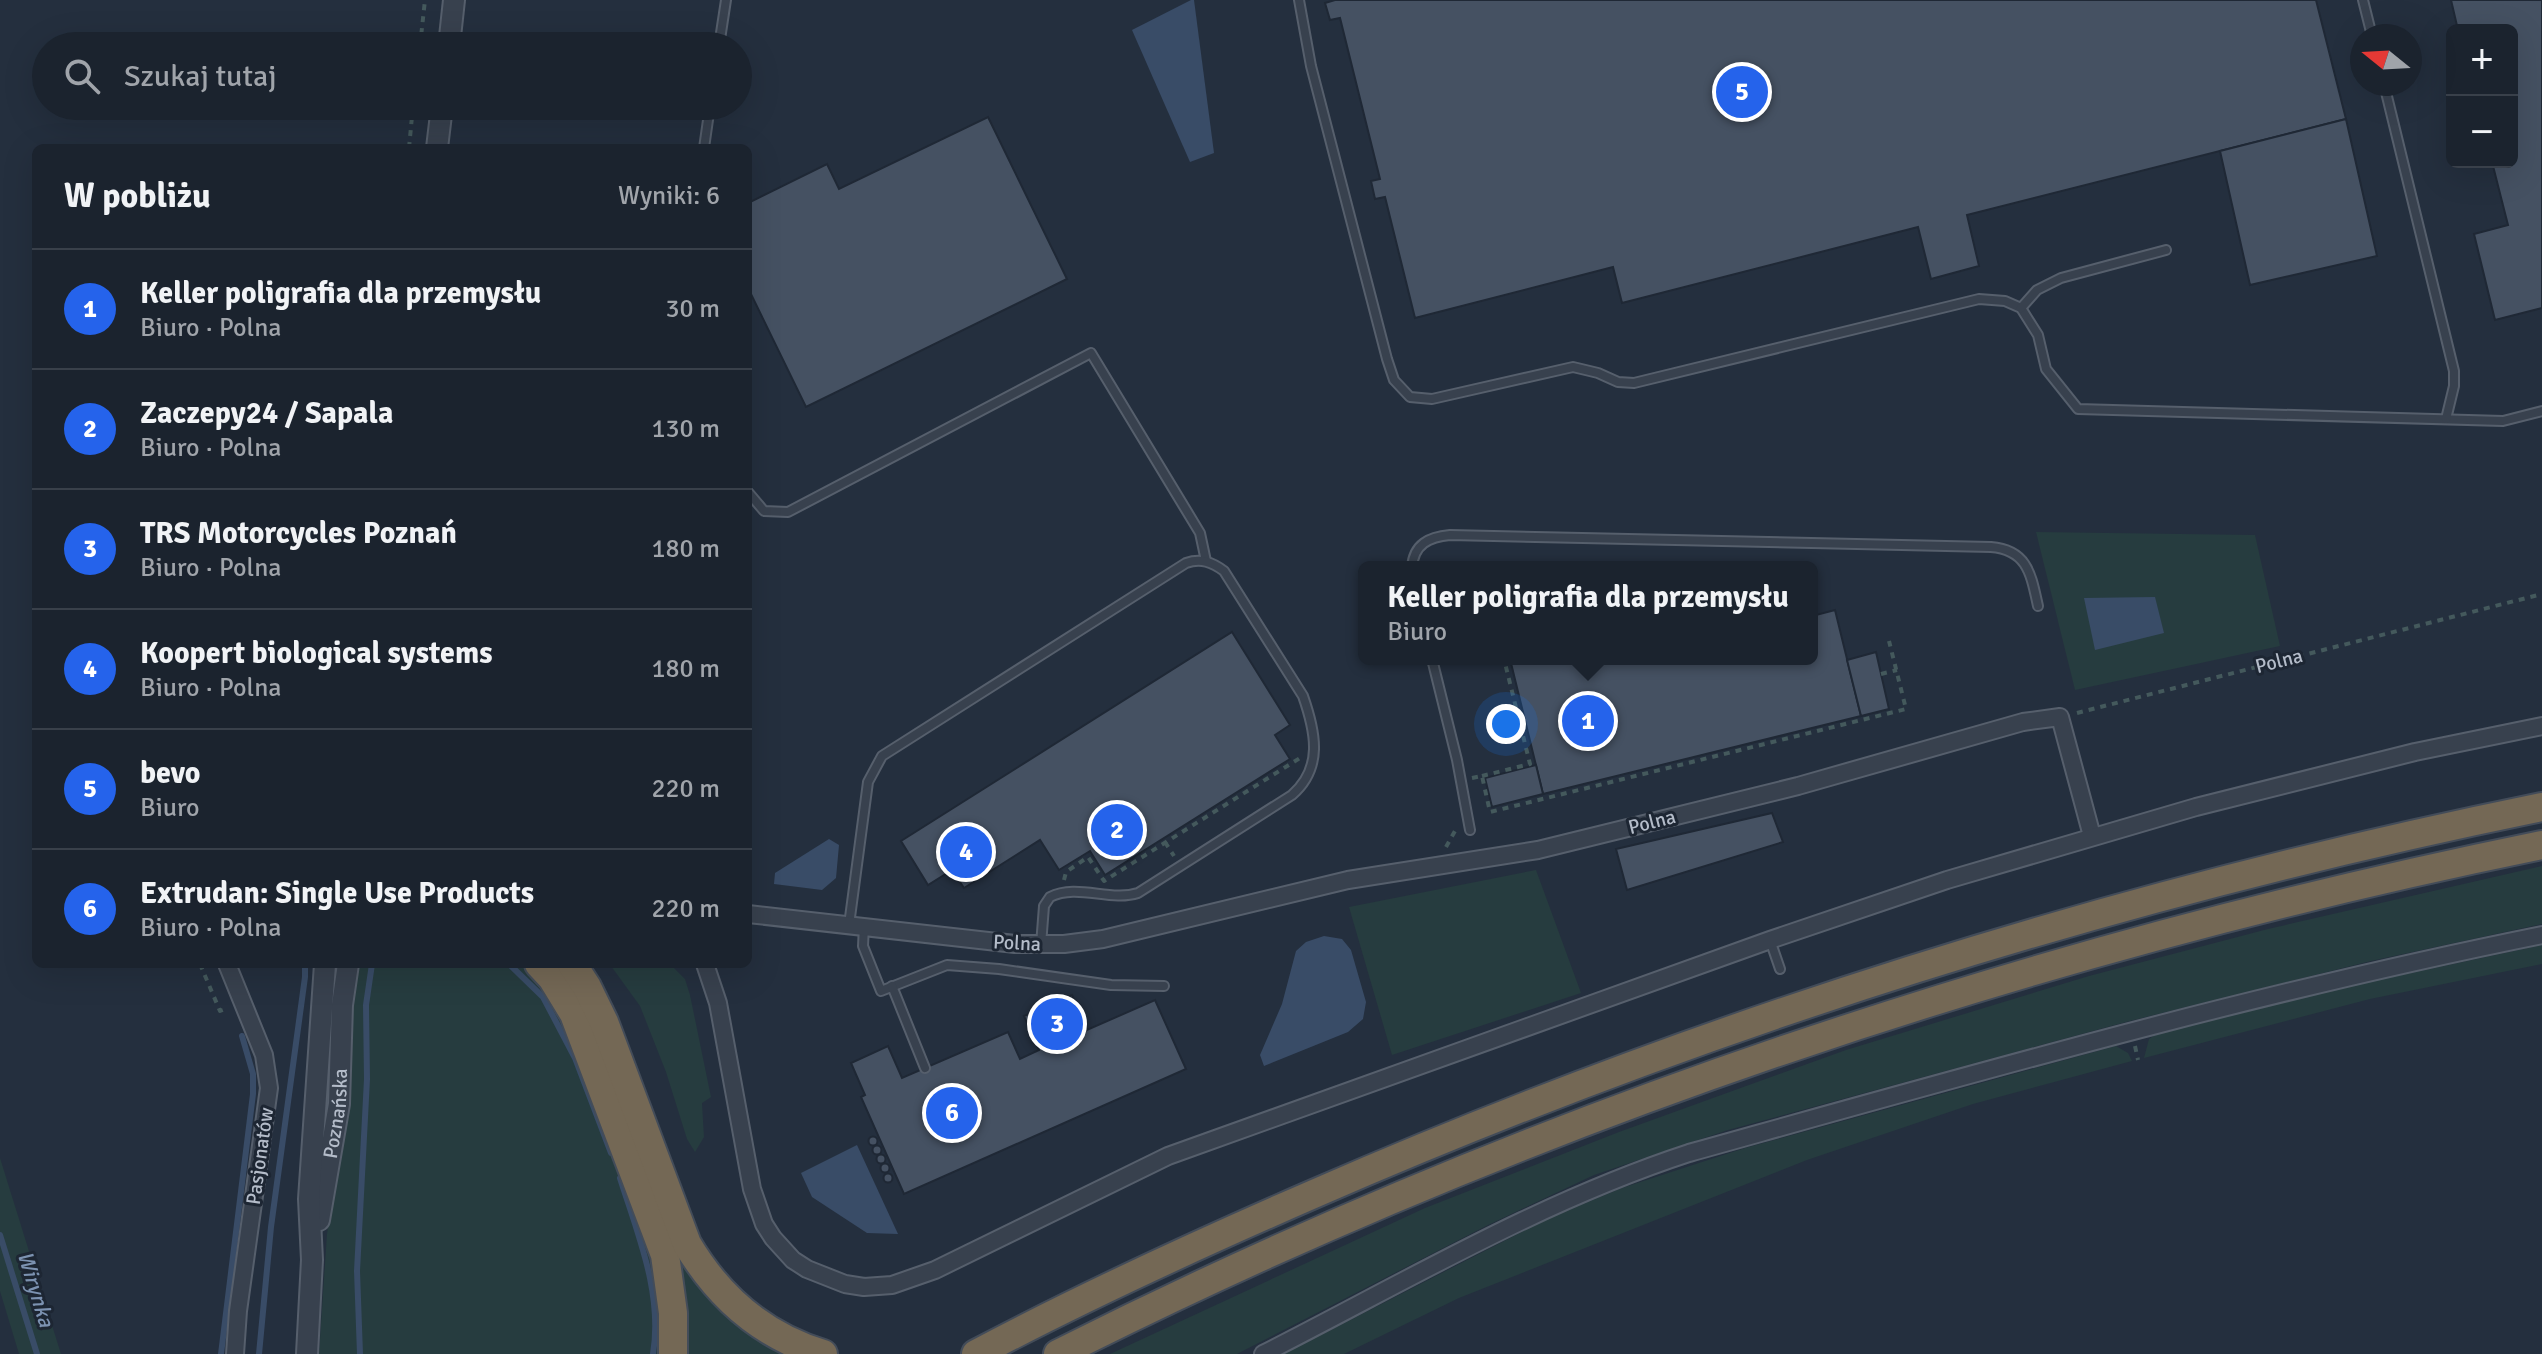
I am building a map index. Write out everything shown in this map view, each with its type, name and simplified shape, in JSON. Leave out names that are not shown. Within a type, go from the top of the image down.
[{"type":"highway","points":[[976,1354],[1206,1242],[1413,1151],[1603,1076],[1732,1030],[1908,971],[2116,909],[2327,855],[2542,807]]},
{"type":"highway","points":[[1058,1354],[1233,1270],[1381,1204],[1627,1106],[1795,1047],[2016,976],[2223,918],[2433,867],[2542,845]]},
{"type":"highway","points":[[543,968],[574,1014],[665,1255],[673,1313],[673,1354]]},
{"type":"highway","points":[[575,968],[604,1022],[687,1244],[698,1262],[722,1294],[749,1318],[786,1341],[823,1354]]},
{"type":"highway","points":[[956,1354],[1019,1331]]},
{"type":"street","points":[[451,32],[454,0]]},
{"type":"street","points":[[437,144],[440,120]]},
{"type":"street","points":[[2060,717],[2092,836]]},
{"type":"street","name":"Polna","points":[[752,914],[992,942],[1041,945],[1103,939],[1348,880],[1538,850],[1798,786],[2023,722],[2060,717]]},
{"type":"street","points":[[706,968],[718,1003],[752,1189],[764,1224],[793,1260],[818,1276],[845,1284],[878,1287],[905,1282],[935,1270],[1121,1177],[1215,1137],[1947,880],[2092,836],[2295,781],[2542,726]]},
{"type":"street","points":[[1263,1354],[1546,1209],[1667,1160],[2132,1031],[2390,967],[2542,935]]},
{"type":"street","name":"Pasjonatów","points":[[228,968],[264,1055],[269,1088],[238,1311],[235,1354]]},
{"type":"street","name":"Poznańska","points":[[307,1354],[312,1260],[309,1199],[325,968]]},
{"type":"street","name":"Poznańska","points":[[312,1260],[339,1104],[342,1005],[347,968]]},
{"type":"lane","points":[[721,32],[726,0]]},
{"type":"lane","points":[[1299,0],[1311,66],[1387,359],[1394,380],[1410,397],[1432,399],[1573,367],[1618,382],[1634,383],[1979,299],[2005,301],[2021,308],[2038,335],[2046,369],[2078,409],[2503,421],[2542,411]]},
{"type":"lane","points":[[2363,0],[2369,24]]},
{"type":"lane","points":[[2387,96],[2454,371],[2454,386],[2446,419]]},
{"type":"lane","points":[[705,144],[708,120]]},
{"type":"lane","points":[[2021,308],[2037,290],[2061,278],[2166,250]]},
{"type":"lane","points":[[752,497],[764,511],[788,512],[1091,353],[1200,533],[1206,561]]},
{"type":"lane","points":[[1413,561],[1414,554],[1425,541],[1450,535],[1991,547],[2009,551],[2023,561],[2031,577],[2038,606]]},
{"type":"lane","points":[[1041,945],[1047,900],[1061,893],[1120,896],[1138,893],[1292,795],[1308,779],[1315,758],[1303,696],[1224,571],[1206,561],[1186,563],[882,756],[868,782],[856,926],[881,991],[939,967],[957,965],[1111,985],[1164,986]]},
{"type":"lane","points":[[1433,665],[1470,830]]},
{"type":"lane","points":[[1770,940],[1780,969]]},
{"type":"lane","points":[[892,986],[925,1068]]},
{"type":"path","points":[[422,32],[425,0]]},
{"type":"path","points":[[409,144],[412,120]]},
{"type":"path","name":"Polna","points":[[2060,717],[2542,594]]},
{"type":"path","points":[[1482,776],[1490,812],[1906,709],[1889,641]]},
{"type":"path","points":[[1461,780],[1530,764],[1505,665]]},
{"type":"path","points":[[1881,674],[1897,670]]},
{"type":"path","points":[[1061,893],[1066,872],[1088,857],[1104,881],[1301,757],[1302,751]]},
{"type":"path","points":[[1438,853],[1452,838],[1457,821]]},
{"type":"path","points":[[1165,842],[1174,856]]},
{"type":"path","points":[[1124,868],[1128,875]]},
{"type":"path","points":[[202,968],[220,1011],[241,1004]]},
{"type":"green space","points":[[2036,532],[2255,535],[2280,646],[2075,690]]},
{"type":"green space","points":[[2542,866],[2542,924],[2371,961],[2126,1022],[1728,1130],[1594,1175],[1486,1226],[1237,1354],[1110,1354],[1425,1208],[1619,1132],[1846,1050],[2089,976],[2268,929]]},
{"type":"green space","points":[[1536,870],[1581,993],[1392,1055],[1349,907]]},
{"type":"green space","points":[[2542,945],[2542,964],[2370,999],[2144,1058],[2149,1039],[2158,1033],[2341,988]]},
{"type":"green space","points":[[355,968],[528,968],[546,988],[576,1043],[659,1279],[663,1354],[319,1354],[348,1014]]},
{"type":"green space","points":[[612,968],[674,968],[685,979],[711,1097],[702,1103],[704,1137],[695,1152],[687,1139],[666,1072],[640,1006]]},
{"type":"green space","points":[[2116,1046],[2128,1053],[2132,1061],[1973,1104],[1807,1160],[1459,1298],[1344,1354],[1284,1354],[1549,1218],[1622,1188],[1745,1148]]},
{"type":"green space","points":[[0,1158],[61,1354],[19,1354],[0,1291]]},
{"type":"green space","points":[[675,1249],[790,1354],[683,1354]]},
{"type":"water","points":[[1194,0],[1214,153],[1190,162],[1132,30]]},
{"type":"water","points":[[2155,597],[2164,633],[2095,650],[2084,598]]},
{"type":"water","points":[[829,839],[839,845],[836,878],[822,890],[774,884],[775,873]]},
{"type":"water","points":[[1324,936],[1342,939],[1351,950],[1366,1002],[1363,1019],[1348,1032],[1264,1066],[1260,1055],[1282,1004],[1296,951],[1306,942]]},
{"type":"water","points":[[857,1145],[898,1234],[867,1233],[812,1197],[801,1173]]},
{"type":"building","points":[[1335,0],[2316,0],[2346,119],[1967,215],[1979,266],[1931,279],[1918,227],[1622,303],[1613,267],[1415,318],[1385,197],[1375,199],[1371,181],[1380,179],[1340,18],[1330,20],[1325,3]]},
{"type":"building","points":[[2451,0],[2542,0],[2542,308],[2495,320],[2474,234],[2508,225],[2494,168],[2518,168],[2518,24],[2457,24]]},
{"type":"building","points":[[988,117],[1067,279],[806,407],[752,296],[752,201],[827,164],[839,189]]},
{"type":"building","points":[[2346,119],[2377,256],[2250,285],[2220,151]]},
{"type":"building","points":[[1835,610],[1861,716],[1543,794],[1511,665],[1818,665],[1818,614]]},
{"type":"building","points":[[1232,632],[1290,725],[1275,735],[1290,759],[1105,875],[1090,851],[1059,870],[1040,840],[964,888],[952,870],[928,885],[901,841]]},
{"type":"building","points":[[1876,652],[1889,709],[1861,716],[1847,660]]},
{"type":"building","points":[[1536,765],[1543,794],[1492,807],[1485,778]]},
{"type":"building","points":[[1772,813],[1783,842],[1627,890],[1616,849]]},
{"type":"building","points":[[1072,995],[1087,1030],[1155,1000],[1186,1069],[904,1194],[861,1097],[865,1095],[851,1063],[888,1046],[902,1078],[1008,1032],[1020,1059],[1039,1050],[1024,1016]]},
{"type":"building","points":[[873,1137],[877,1141],[873,1145],[869,1141]]},
{"type":"building","points":[[877,1146],[881,1150],[877,1154],[873,1150]]},
{"type":"building","points":[[881,1155],[885,1159],[881,1163],[877,1159]]},
{"type":"building","points":[[885,1164],[889,1168],[885,1172],[881,1168]]},
{"type":"building","points":[[888,1174],[892,1178],[888,1182],[884,1178]]},
{"type":"waterway","points":[[259,1354],[271,1227],[305,968]]},
{"type":"waterway","points":[[360,1354],[357,1271],[367,1079],[366,1005],[371,968]]},
{"type":"waterway","points":[[513,968],[543,997],[575,1058],[611,1153]]},
{"type":"waterway","points":[[221,1354],[253,1094],[253,1074],[242,1036]]},
{"type":"waterway","points":[[620,1178],[652,1287],[655,1309],[653,1354]]},
{"type":"waterway","name":"Wirynka","points":[[0,1235],[37,1354]]},
{"type":"place","name":"bevo","points":[[1742,92]]},
{"type":"place","name":"Keller poligrafia dla przemysłu","points":[[1588,721]]},
{"type":"place","name":"Zaczepy24 / Sapala","points":[[1117,830]]},
{"type":"place","name":"Koopert biological systems","points":[[966,852]]},
{"type":"place","name":"TRS Motorcycles Poznań","points":[[1057,1024]]},
{"type":"place","name":"Extrudan: Single Use Products","points":[[952,1113]]}]
